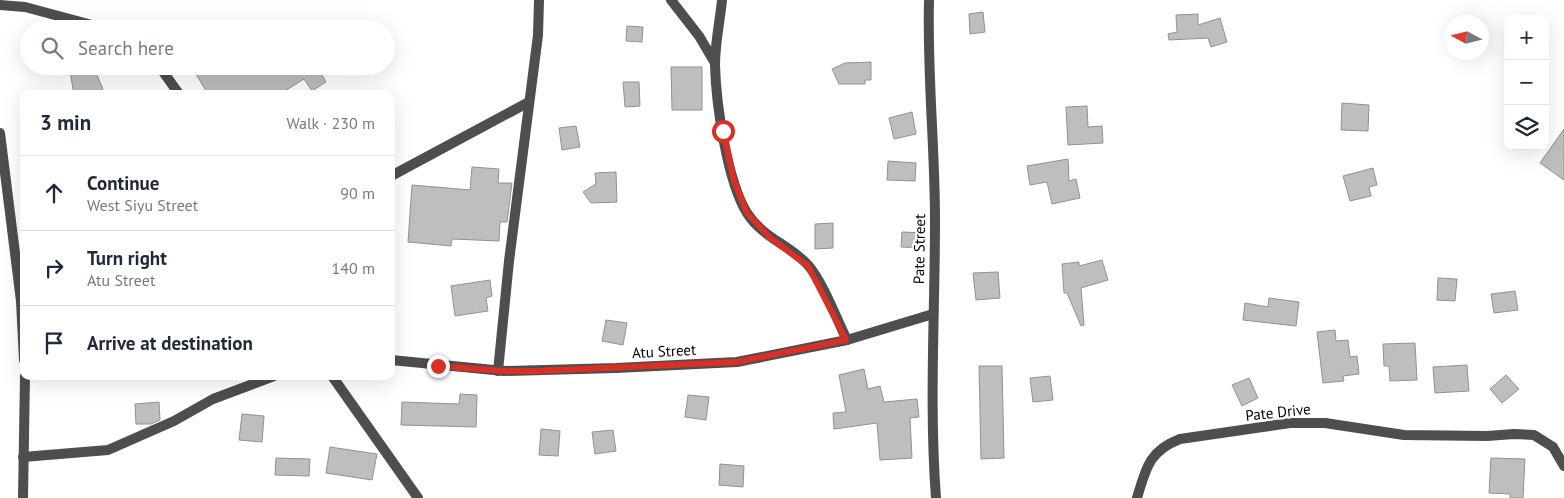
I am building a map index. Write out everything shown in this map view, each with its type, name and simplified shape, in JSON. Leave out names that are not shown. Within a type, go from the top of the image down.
[{"type":"street","points":[[498,371],[508,261],[538,35],[539,0]]},
{"type":"street","points":[[672,0],[699,36],[715,63]]},
{"type":"street","points":[[722,0],[715,63],[717,93],[734,181],[747,213],[769,237],[808,266],[846,340]]},
{"type":"street","name":"Pate Street","points":[[929,0],[928,81],[935,162],[932,404],[936,498]]},
{"type":"street","points":[[0,5],[24,7],[73,20]]},
{"type":"street","points":[[165,75],[176,90]]},
{"type":"street","points":[[395,174],[529,102]]},
{"type":"street","points":[[0,133],[20,293]]},
{"type":"street","name":"Atu Street","points":[[395,360],[498,371],[737,362],[846,340],[933,314]]},
{"type":"street","points":[[23,498],[24,380]]},
{"type":"street","points":[[24,457],[108,450],[174,421],[213,399],[255,380]]},
{"type":"street","points":[[335,380],[418,498]]},
{"type":"street","name":"Pate Drive","points":[[1137,498],[1151,458],[1164,445],[1180,439],[1299,423],[1326,423],[1404,435],[1487,436],[1514,434],[1534,436],[1553,447],[1564,466]]},
{"type":"building","points":[[983,12],[985,32],[970,34],[969,14]]},
{"type":"building","points":[[1198,14],[1198,25],[1220,18],[1227,42],[1211,47],[1208,38],[1169,40],[1168,34],[1177,32],[1176,15]]},
{"type":"building","points":[[627,26],[643,27],[642,42],[626,41]]},
{"type":"building","points":[[871,62],[871,80],[865,80],[865,84],[839,84],[832,69],[845,63]]},
{"type":"building","points":[[671,67],[702,67],[702,110],[672,110]]},
{"type":"building","points":[[71,75],[97,75],[103,89],[101,90],[73,90]]},
{"type":"building","points":[[196,75],[322,75],[326,82],[314,90],[311,90],[304,79],[286,90],[206,90]]},
{"type":"building","points":[[623,82],[639,82],[640,106],[625,107]]},
{"type":"building","points":[[1342,103],[1369,105],[1368,131],[1341,130]]},
{"type":"building","points":[[1087,106],[1088,127],[1102,126],[1103,143],[1068,145],[1066,107]]},
{"type":"building","points":[[912,112],[916,134],[894,139],[889,118]]},
{"type":"building","points":[[576,126],[580,147],[562,150],[559,128]]},
{"type":"building","points":[[1564,129],[1564,180],[1540,163]]},
{"type":"building","points":[[1068,159],[1069,181],[1076,179],[1080,198],[1052,204],[1047,182],[1030,185],[1027,166]]},
{"type":"building","points":[[888,161],[916,163],[915,181],[887,180]]},
{"type":"building","points":[[472,167],[499,169],[498,183],[512,183],[507,222],[500,222],[499,241],[452,239],[451,246],[408,242],[412,185],[470,190]]},
{"type":"building","points":[[1373,168],[1377,185],[1369,187],[1371,196],[1350,201],[1343,176]]},
{"type":"building","points":[[616,172],[617,202],[591,203],[583,192],[596,184],[595,173]]},
{"type":"building","points":[[833,223],[833,248],[815,249],[815,224]]},
{"type":"building","points":[[902,232],[924,233],[923,248],[901,247]]},
{"type":"building","points":[[1102,260],[1108,280],[1081,288],[1084,325],[1081,326],[1067,293],[1064,293],[1062,264],[1079,262],[1079,266]]},
{"type":"building","points":[[998,272],[1000,298],[976,300],[973,273]]},
{"type":"building","points":[[1438,278],[1457,279],[1455,301],[1437,300]]},
{"type":"building","points":[[490,280],[492,296],[486,298],[488,311],[455,316],[451,286]]},
{"type":"building","points":[[1515,291],[1518,310],[1494,313],[1491,294]]},
{"type":"building","points":[[1269,298],[1299,302],[1296,326],[1243,320],[1245,303],[1268,307]]},
{"type":"building","points":[[606,320],[627,323],[623,345],[602,341]]},
{"type":"building","points":[[1335,330],[1336,341],[1348,340],[1350,357],[1357,356],[1359,374],[1343,376],[1344,381],[1323,383],[1317,332]]},
{"type":"building","points":[[1415,343],[1417,380],[1390,381],[1389,366],[1384,366],[1383,344]]},
{"type":"building","points":[[1467,365],[1469,391],[1435,393],[1433,367]]},
{"type":"building","points":[[979,366],[1002,366],[1004,458],[981,459]]},
{"type":"building","points":[[864,369],[868,389],[880,386],[884,402],[917,399],[919,417],[910,418],[912,458],[880,460],[877,423],[834,429],[833,413],[846,412],[839,375]]},
{"type":"building","points":[[1506,375],[1519,389],[1502,403],[1490,389]]},
{"type":"building","points":[[1050,376],[1053,400],[1033,402],[1030,378]]},
{"type":"building","points":[[1249,378],[1258,398],[1242,406],[1232,385]]},
{"type":"building","points":[[460,394],[477,395],[476,427],[401,425],[402,402],[459,404]]},
{"type":"building","points":[[688,395],[709,397],[706,420],[685,417]]},
{"type":"building","points":[[159,402],[160,420],[151,424],[136,424],[135,404]]},
{"type":"building","points":[[242,414],[264,416],[262,442],[239,440]]},
{"type":"building","points":[[541,429],[560,431],[558,456],[539,455]]},
{"type":"building","points":[[613,430],[616,451],[595,454],[592,432]]},
{"type":"building","points":[[330,447],[377,454],[372,480],[326,473]]},
{"type":"building","points":[[276,458],[310,459],[309,476],[275,475]]},
{"type":"building","points":[[1491,458],[1525,459],[1523,498],[1510,498],[1510,494],[1489,493]]},
{"type":"building","points":[[720,464],[744,466],[743,487],[719,485]]},
{"type":"route","points":[[438,366],[504,371],[538,371],[679,366],[737,362],[801,351],[846,340],[808,266],[769,237],[747,213],[734,181],[723,131]]}]
